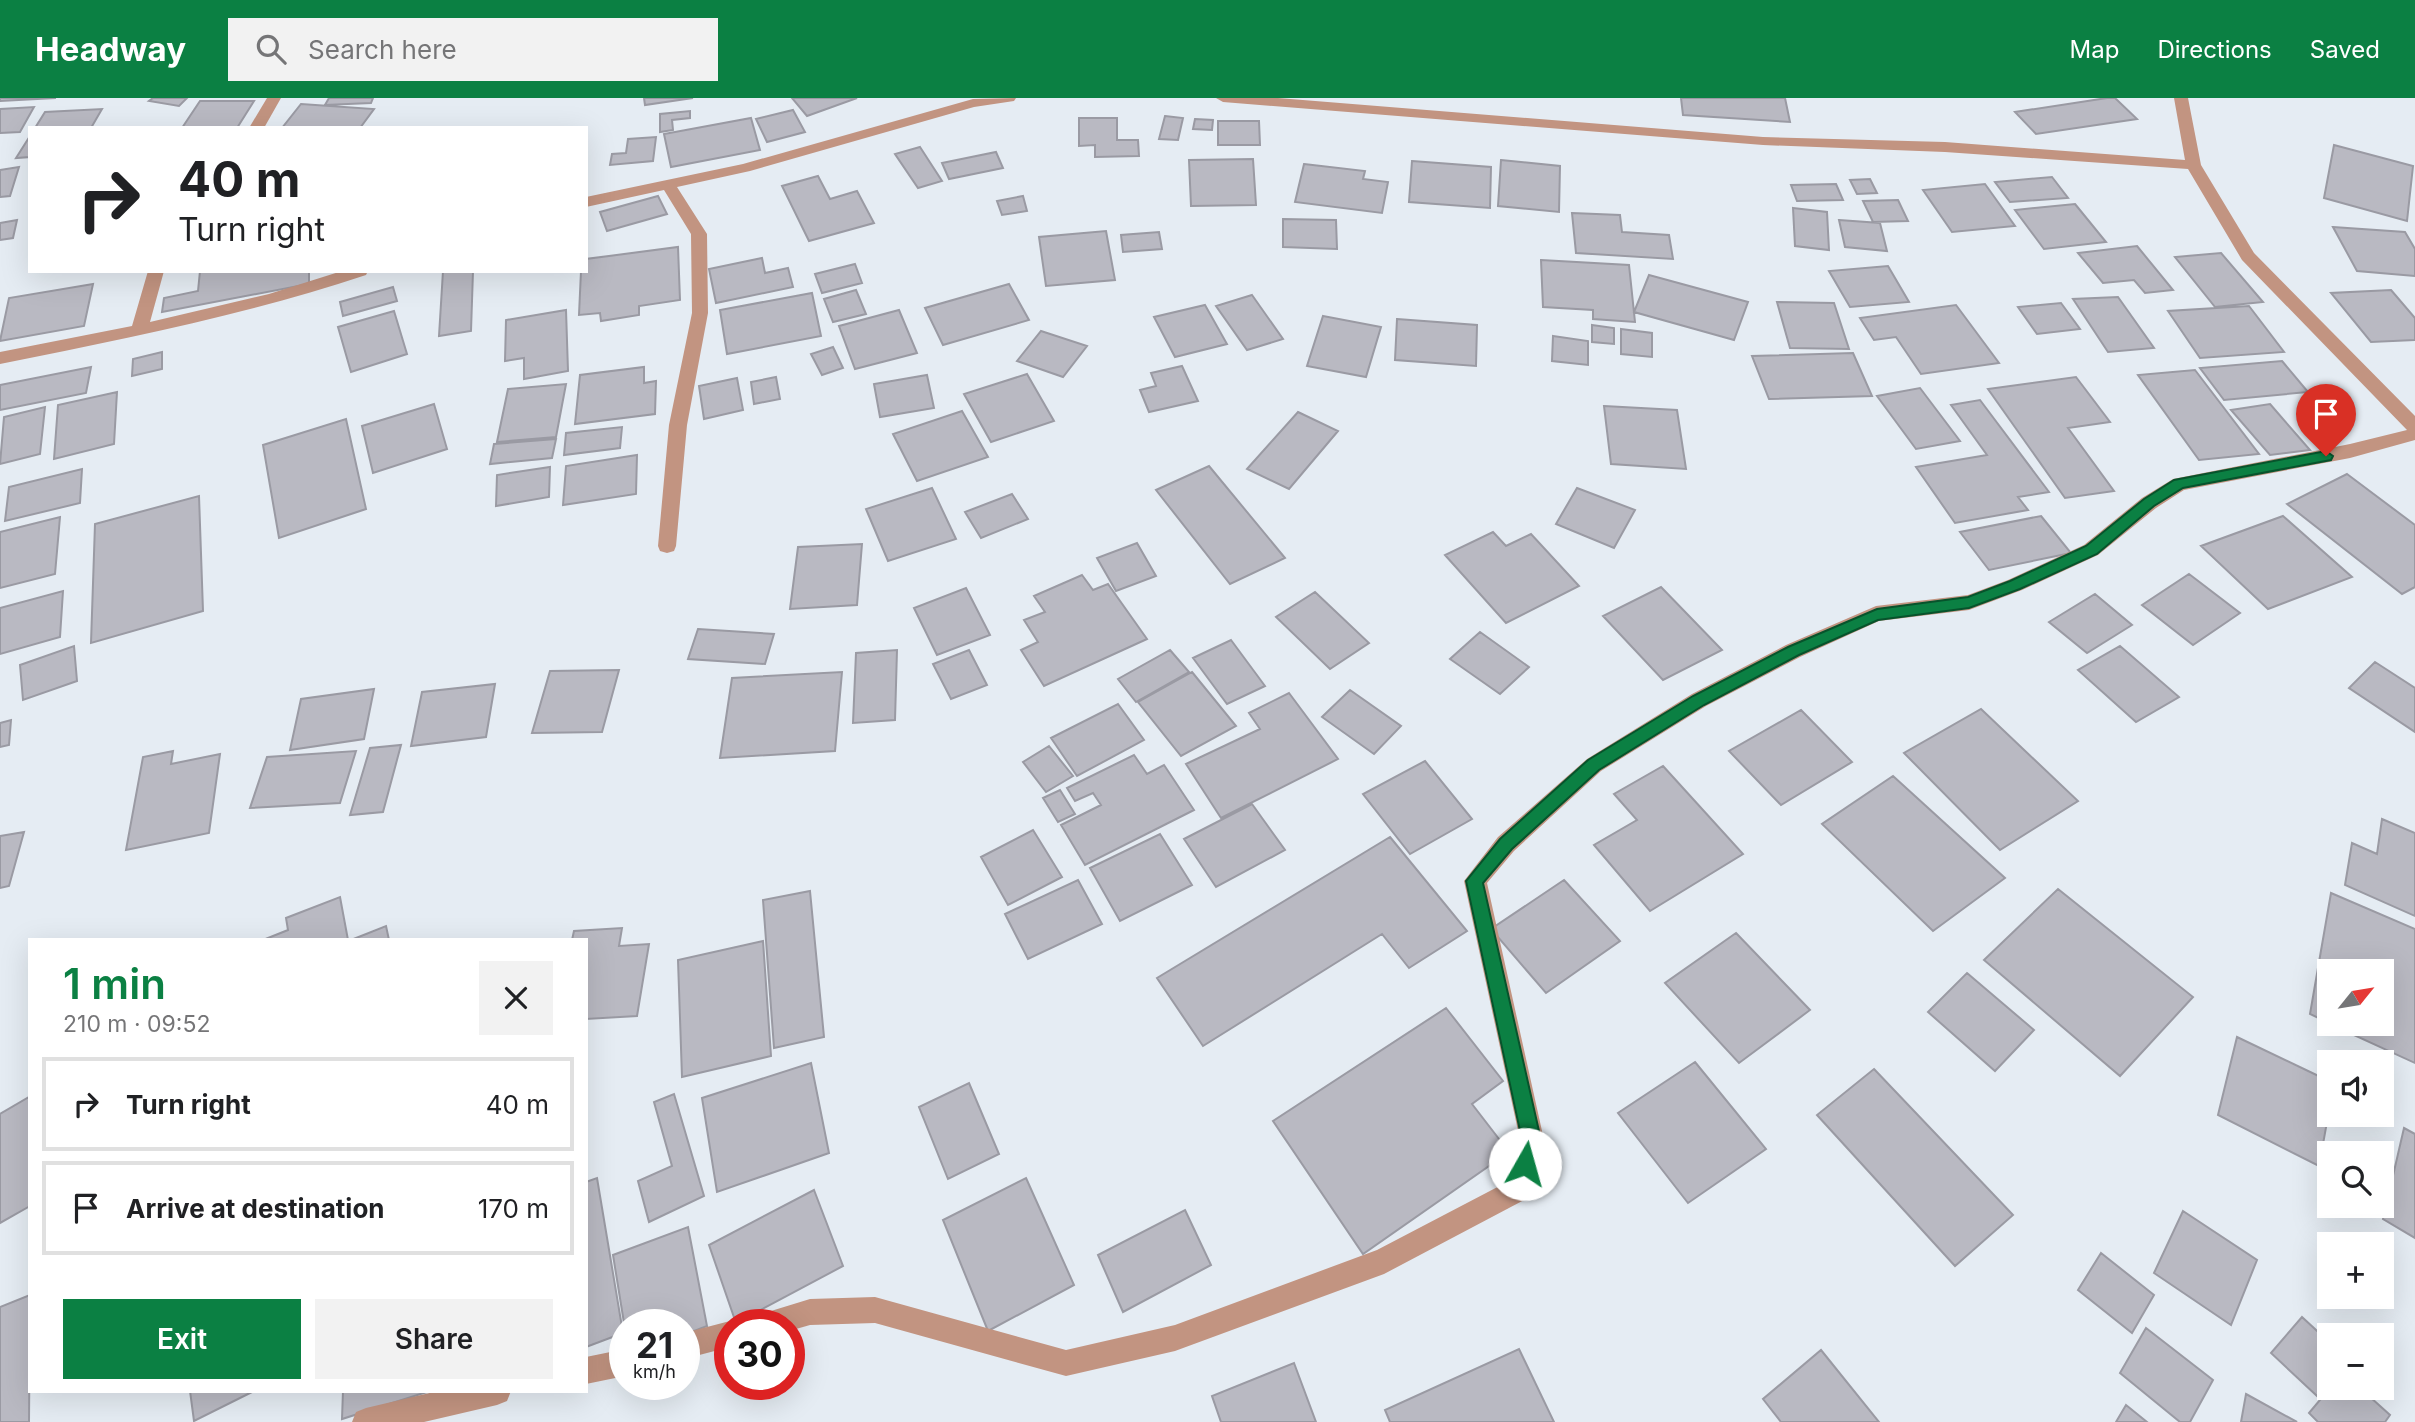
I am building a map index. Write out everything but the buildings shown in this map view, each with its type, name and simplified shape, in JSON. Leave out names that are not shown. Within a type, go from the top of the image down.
[{"type":"street","points":[[257,126],[274,98]]},
{"type":"street","points":[[588,202],[745,168],[973,103],[1009,98]]},
{"type":"street","points":[[1223,98],[1762,141],[1945,147],[2193,165]]},
{"type":"street","points":[[2181,98],[2193,165],[2248,256],[2415,427]]},
{"type":"street","points":[[667,546],[678,425],[700,313],[699,234],[668,185]]},
{"type":"street","points":[[139,330],[155,273]]},
{"type":"street","points":[[0,358],[139,330],[311,289],[354,273]]},
{"type":"street","points":[[805,1313],[875,1310],[1066,1363],[1175,1338],[1384,1261],[1519,1189],[1532,1140],[1475,881],[1506,844],[1594,765],[1699,700],[1793,651],[1877,614],[1969,602],[2015,585],[2091,550],[2149,503],[2179,484],[2350,452],[2415,434]]},
{"type":"street","points":[[588,1371],[609,1366]]},
{"type":"street","points":[[366,1422],[489,1393]]},
{"type":"route","points":[[1525,1164],[1532,1140],[1475,881],[1506,844],[1548,805],[1594,765],[1643,734],[1699,700],[1793,651],[1877,614],[1969,602],[2050,570],[2091,550],[2149,503],[2179,484],[2326,456]]}]
